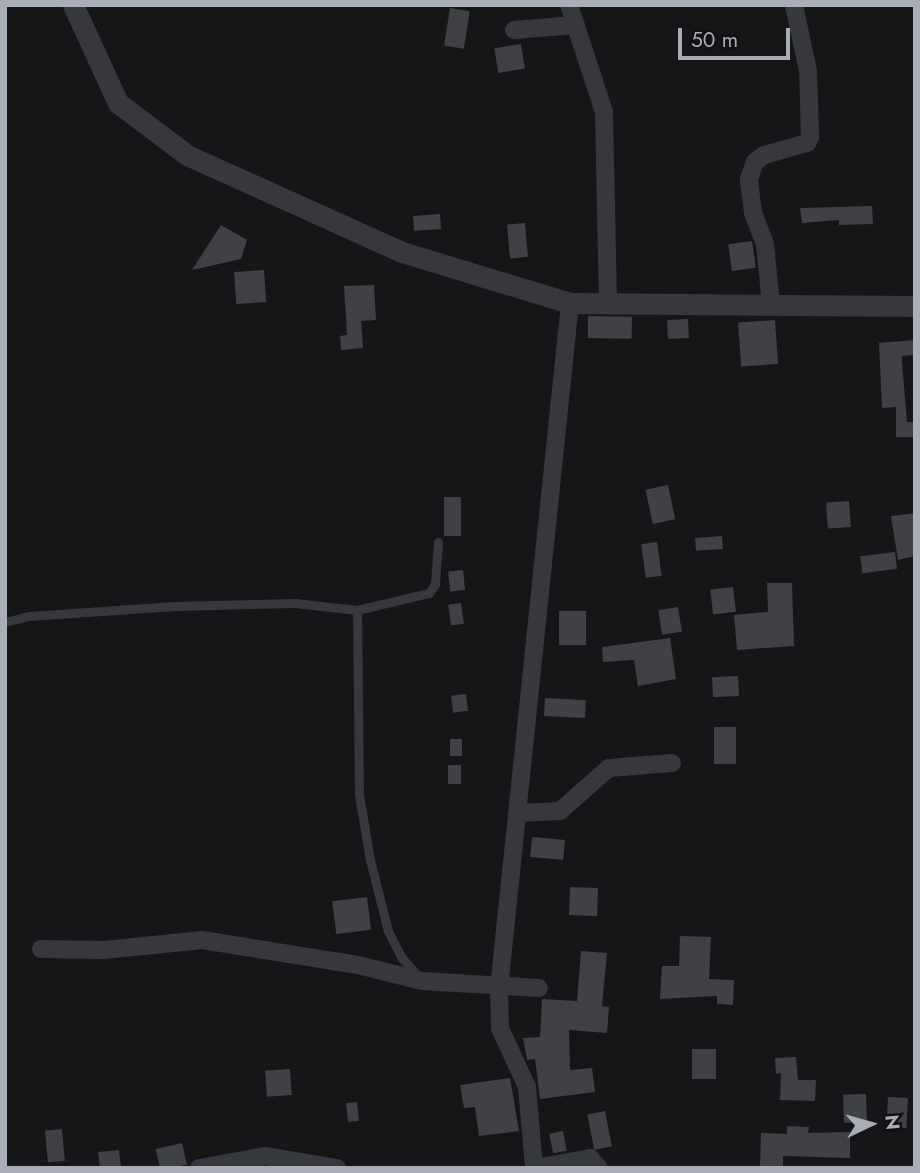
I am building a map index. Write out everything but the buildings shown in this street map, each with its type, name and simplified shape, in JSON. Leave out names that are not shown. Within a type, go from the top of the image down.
[{"type":"street","points":[[73,5],[118,103],[187,155],[402,252],[570,303],[915,306]]},
{"type":"street","points":[[569,5],[604,112],[608,305]]},
{"type":"street","points":[[771,306],[765,244],[753,213],[748,179],[755,162],[764,155],[807,143],[810,137],[808,71],[794,5]]},
{"type":"street","points":[[514,30],[576,25]]},
{"type":"street","points":[[570,303],[499,988],[500,1027],[527,1087],[535,1168],[590,1158],[599,1168]]},
{"type":"street","points":[[518,813],[560,811],[609,768],[672,763]]},
{"type":"street","points":[[41,949],[104,950],[202,940],[358,965],[422,981],[499,988],[538,988]]},
{"type":"street","points":[[200,1168],[265,1156],[337,1168]]},
{"type":"lane","points":[[5,622],[29,616],[175,606],[295,603],[357,610],[429,593],[435,584],[438,542]]},
{"type":"lane","points":[[357,610],[359,795],[370,860],[388,931],[401,957],[422,981]]}]
